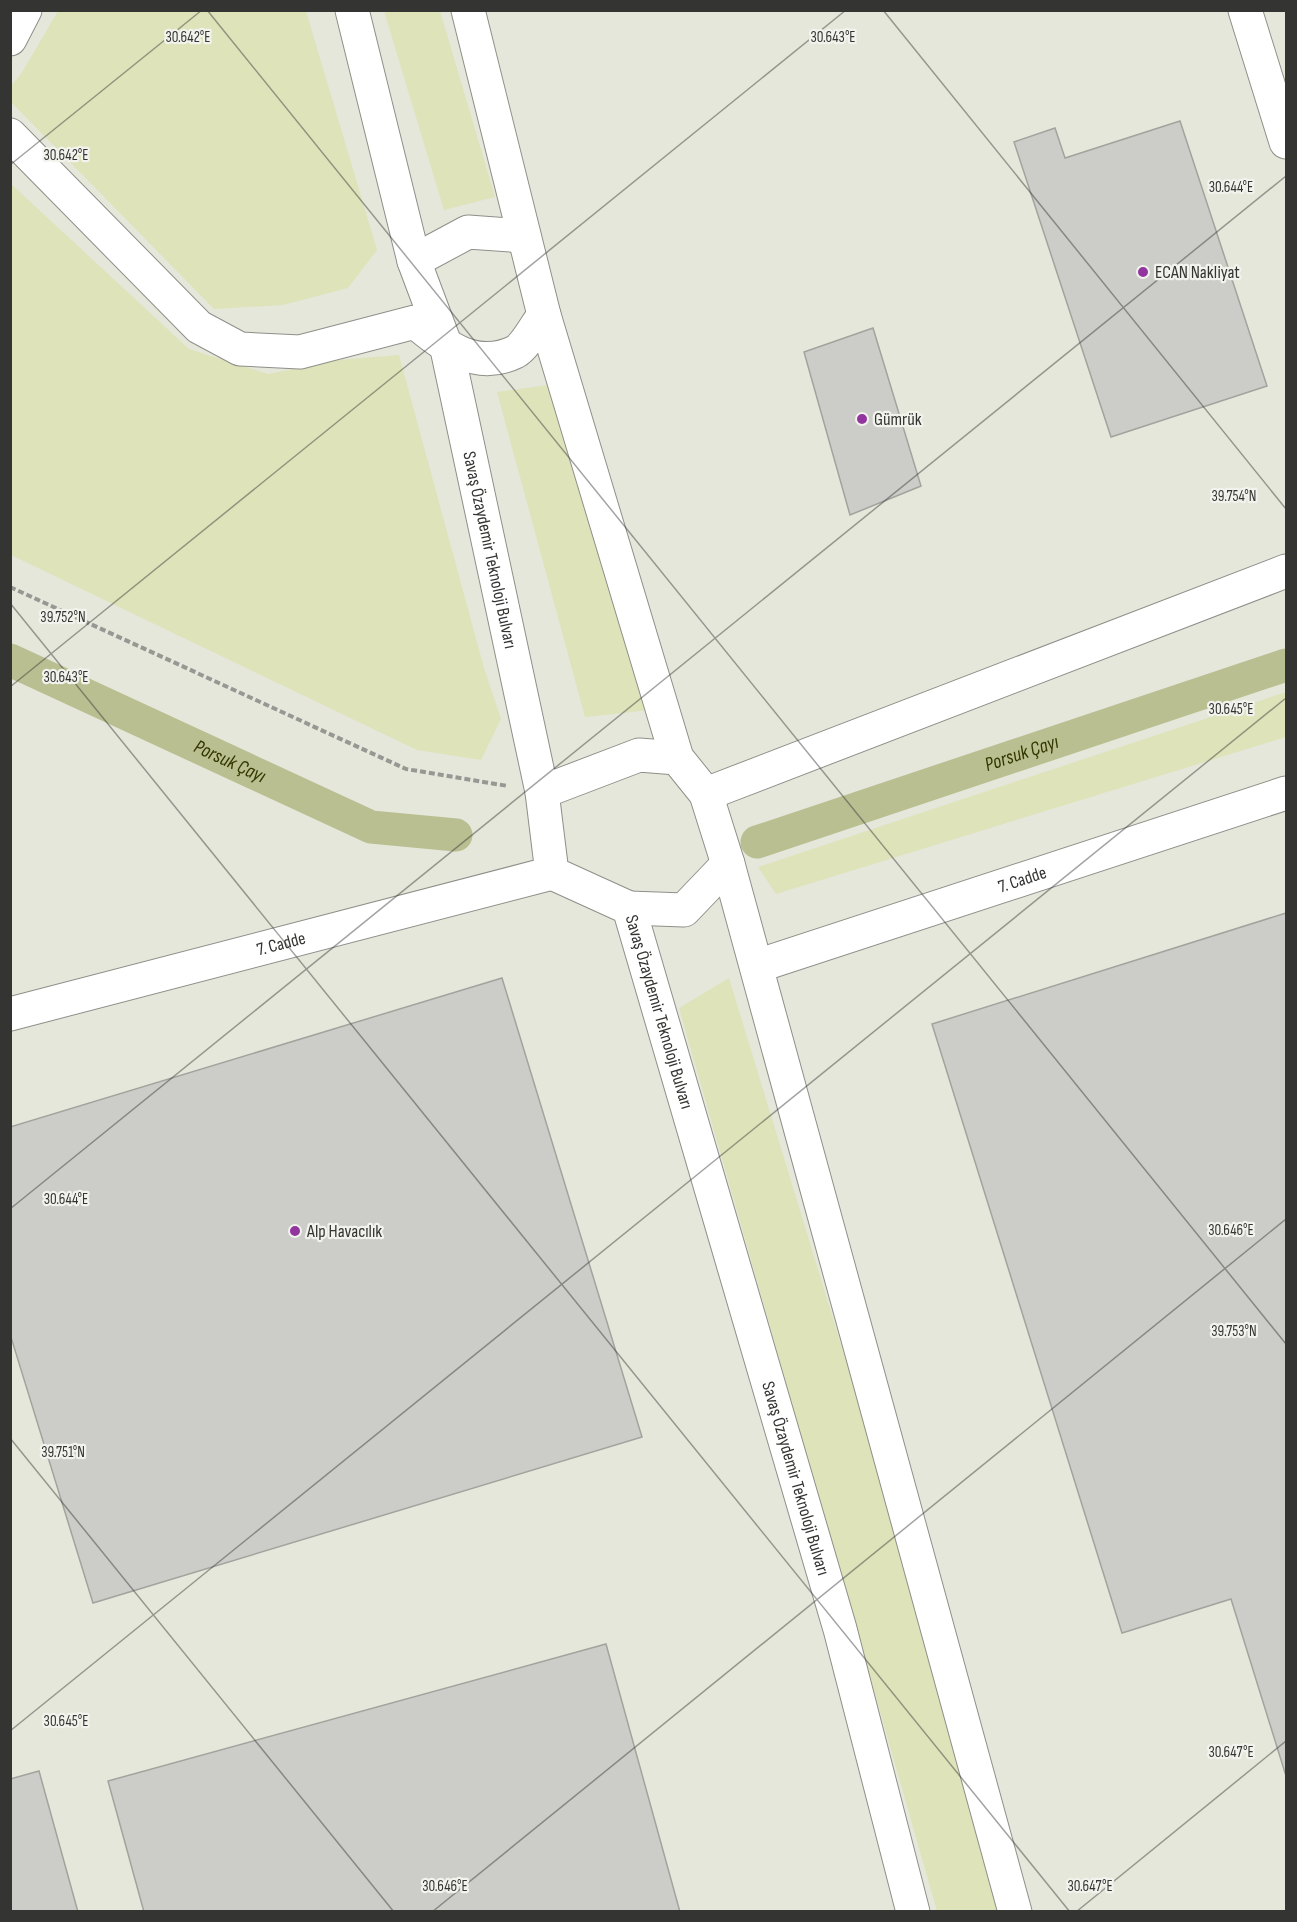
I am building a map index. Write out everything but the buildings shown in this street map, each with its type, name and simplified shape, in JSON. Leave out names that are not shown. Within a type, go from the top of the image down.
[{"type":"street","points":[[10,39],[24,10]]},
{"type":"street","name":"Savaş Özaydemir Teknoloji Bulvarı","points":[[351,10],[414,261],[447,349],[542,792],[552,873],[629,908],[840,1629],[913,1911]]},
{"type":"street","points":[[468,10],[544,315],[677,758],[706,794],[728,864],[1015,1911]]},
{"type":"street","points":[[1245,10],[1287,142]]},
{"type":"street","points":[[10,135],[199,327],[240,349],[300,352],[415,322],[447,349],[484,359],[517,351],[544,315]]},
{"type":"street","points":[[414,261],[468,232],[524,236]]},
{"type":"street","points":[[706,794],[1287,571]]},
{"type":"street","points":[[542,792],[639,755],[677,758]]},
{"type":"street","name":"7. Cadde","points":[[757,966],[1287,793]]},
{"type":"street","points":[[629,908],[684,910],[728,864]]},
{"type":"street","name":"7. Cadde","points":[[10,1014],[552,873]]},
{"type":"path","points":[[10,586],[406,769],[542,792]]},
{"type":"shaded area","points":[[11,11],[1286,11],[1286,1911],[11,1911]]},
{"type":"green space","points":[[58,11],[306,11],[377,250],[348,288],[283,305],[214,309],[11,102],[11,86],[21,74]]},
{"type":"green space","points":[[384,11],[440,11],[495,197],[444,210]]},
{"type":"green space","points":[[10,183],[189,349],[268,374],[338,360],[399,355],[484,668],[501,719],[481,760],[417,750],[11,555]]},
{"type":"green space","points":[[548,385],[650,710],[585,717],[497,392]]},
{"type":"green space","points":[[1286,692],[1286,737],[776,894],[758,867]]},
{"type":"green space","points":[[729,978],[1014,1911],[937,1911],[679,1008]]},
{"type":"waterway","name":"Porsuk Çayı","points":[[10,660],[371,827],[456,835]]},
{"type":"waterway","name":"Porsuk Çayı","points":[[757,842],[1286,665]]},
{"type":"place","name":"ECAN Nakliyat","points":[[1143,272]]},
{"type":"place","name":"Gümrük","points":[[862,419]]},
{"type":"place","name":"Alp Havacılık","points":[[295,1231]]}]
